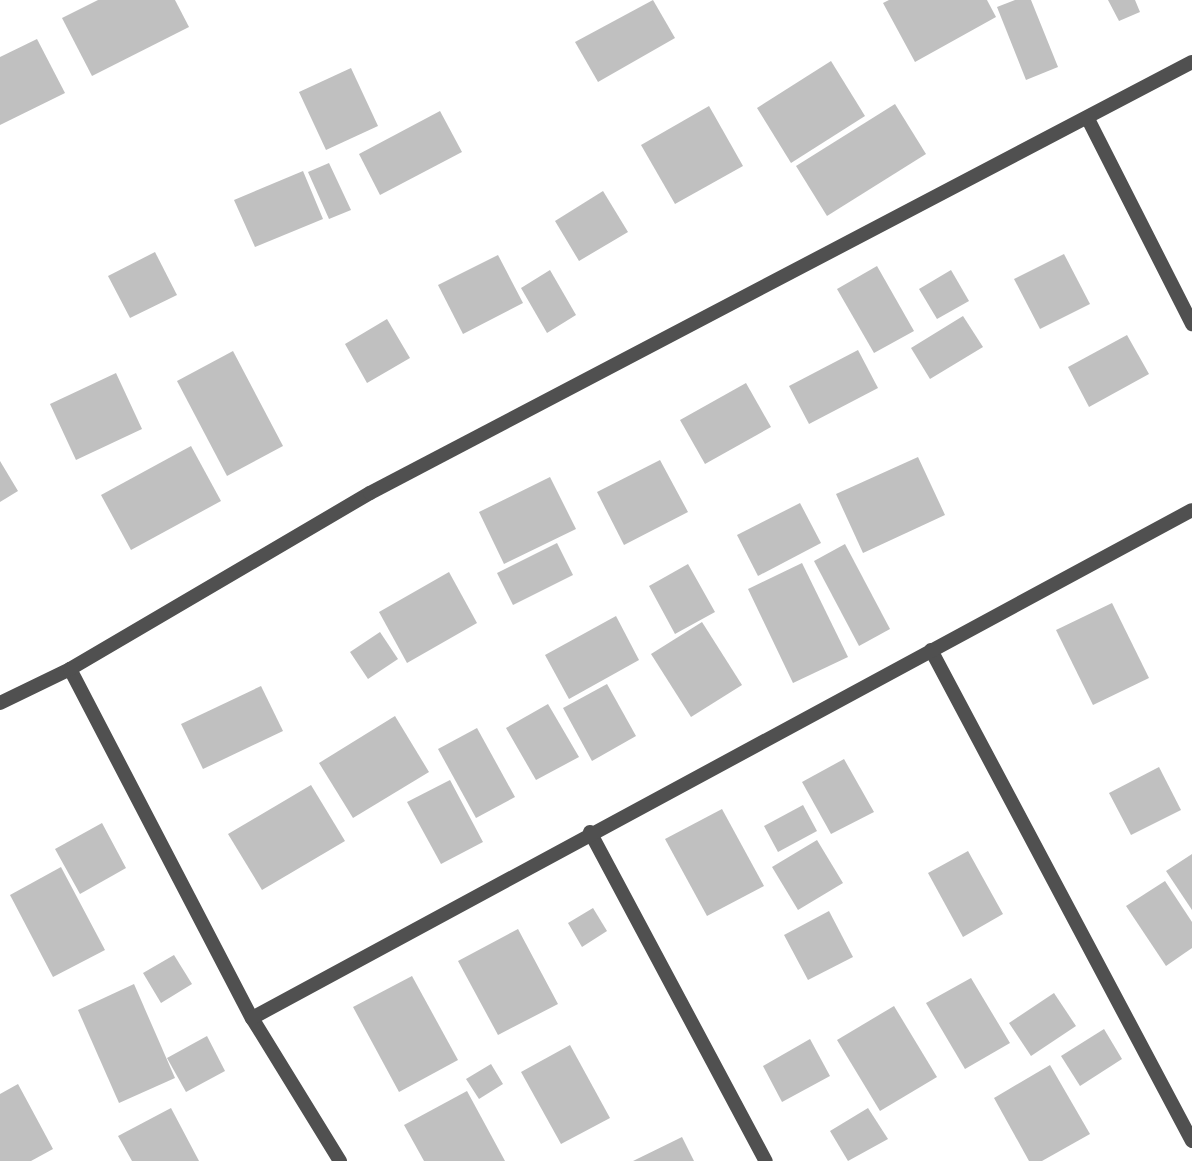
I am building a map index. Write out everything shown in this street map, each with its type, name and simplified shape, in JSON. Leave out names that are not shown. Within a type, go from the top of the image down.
[{"type":"street","points":[[0,703],[70,669],[370,493],[1089,121],[1192,62]]},
{"type":"street","points":[[1089,121],[1192,324]]},
{"type":"street","points":[[252,1018],[590,832],[1192,510]]},
{"type":"street","points":[[931,650],[1192,1141]]},
{"type":"street","points":[[70,669],[252,1018],[340,1161]]},
{"type":"street","points":[[590,832],[766,1161]]},
{"type":"building","points":[[98,0],[175,0],[189,27],[92,76],[62,18]]},
{"type":"building","points":[[653,0],[675,38],[598,82],[575,42]]},
{"type":"building","points":[[889,0],[987,0],[996,17],[915,62],[883,3]]},
{"type":"building","points":[[1015,0],[1031,0],[1058,67],[1026,80],[997,7]]},
{"type":"building","points":[[1108,0],[1135,0],[1140,12],[1119,21]]},
{"type":"building","points":[[37,39],[65,93],[0,125],[0,57]]},
{"type":"building","points":[[831,61],[865,116],[791,163],[757,108]]},
{"type":"building","points":[[351,68],[378,126],[326,150],[299,92]]},
{"type":"building","points":[[895,104],[926,154],[827,216],[796,166]]},
{"type":"building","points":[[709,106],[743,166],[675,204],[641,145]]},
{"type":"building","points":[[440,111],[462,152],[380,195],[359,154]]},
{"type":"building","points":[[329,163],[351,210],[329,219],[308,172]]},
{"type":"building","points":[[303,171],[323,219],[255,247],[234,200]]},
{"type":"building","points":[[603,191],[628,232],[579,261],[555,221]]},
{"type":"building","points":[[155,252],[177,295],[130,318],[108,276]]},
{"type":"building","points":[[1064,254],[1090,304],[1040,329],[1014,279]]},
{"type":"building","points":[[498,255],[523,303],[463,334],[438,285]]},
{"type":"building","points":[[877,266],[914,331],[874,353],[837,289]]},
{"type":"building","points":[[550,270],[576,315],[547,333],[521,288]]},
{"type":"building","points":[[951,270],[969,301],[937,319],[919,289]]},
{"type":"building","points":[[963,316],[983,347],[930,379],[911,348]]},
{"type":"building","points":[[387,319],[410,358],[367,383],[345,344]]},
{"type":"building","points":[[1127,335],[1149,374],[1089,407],[1068,367]]},
{"type":"building","points":[[858,350],[878,388],[809,424],[789,386]]},
{"type":"building","points":[[233,351],[283,446],[227,476],[177,381]]},
{"type":"building","points":[[116,373],[142,429],[76,460],[50,404]]},
{"type":"building","points":[[746,383],[771,427],[705,464],[680,420]]},
{"type":"building","points":[[191,446],[221,501],[131,550],[101,495]]},
{"type":"building","points":[[918,457],[945,515],[863,553],[836,494]]},
{"type":"building","points":[[660,460],[688,512],[624,545],[597,492]]},
{"type":"building","points":[[0,461],[18,491],[0,502]]},
{"type":"building","points":[[550,477],[576,529],[504,564],[479,512]]},
{"type":"building","points":[[800,503],[821,543],[758,576],[737,535]]},
{"type":"building","points":[[557,543],[573,575],[513,605],[497,573]]},
{"type":"building","points":[[845,544],[890,629],[859,646],[814,561]]},
{"type":"building","points":[[802,563],[848,657],[793,683],[748,589]]},
{"type":"building","points":[[688,564],[715,612],[675,634],[649,586]]},
{"type":"building","points":[[449,572],[477,623],[407,663],[379,612]]},
{"type":"building","points":[[1112,603],[1149,678],[1093,705],[1056,630]]},
{"type":"building","points":[[616,616],[639,660],[569,699],[545,655]]},
{"type":"building","points":[[702,622],[742,685],[691,717],[651,654]]},
{"type":"building","points":[[380,632],[398,659],[368,679],[350,652]]},
{"type":"building","points":[[607,684],[636,736],[592,761],[563,708]]},
{"type":"building","points":[[261,686],[283,731],[203,769],[181,724]]},
{"type":"building","points":[[548,704],[579,757],[536,780],[506,728]]},
{"type":"building","points":[[395,716],[429,772],[353,818],[319,763]]},
{"type":"building","points":[[477,728],[515,797],[476,818],[438,749]]},
{"type":"building","points":[[844,759],[874,812],[831,834],[802,782]]},
{"type":"building","points":[[1159,767],[1181,810],[1131,835],[1109,793]]},
{"type":"building","points":[[450,780],[483,842],[441,864],[407,802]]},
{"type":"building","points":[[311,785],[345,841],[262,890],[228,834]]},
{"type":"building","points":[[803,805],[817,831],[778,852],[764,826]]},
{"type":"building","points":[[722,809],[764,886],[707,916],[665,839]]},
{"type":"building","points":[[102,823],[126,868],[80,894],[55,849]]},
{"type":"building","points":[[817,840],[843,883],[798,910],[772,867]]},
{"type":"building","points":[[968,851],[1003,914],[963,937],[928,873]]},
{"type":"building","points":[[1192,854],[1192,910],[1166,871]]},
{"type":"building","points":[[61,867],[105,950],[53,977],[10,895]]},
{"type":"building","points":[[1165,881],[1192,922],[1192,948],[1166,966],[1126,906]]},
{"type":"building","points":[[593,908],[607,931],[582,947],[568,923]]},
{"type":"building","points":[[829,911],[853,957],[808,980],[784,935]]},
{"type":"building","points":[[518,929],[558,1004],[498,1035],[458,961]]},
{"type":"building","points":[[174,955],[192,984],[161,1003],[143,973]]},
{"type":"building","points":[[412,976],[458,1060],[399,1092],[353,1007]]},
{"type":"building","points":[[971,978],[1010,1043],[965,1069],[926,1003]]},
{"type":"building","points":[[134,984],[175,1078],[119,1103],[78,1010]]},
{"type":"building","points":[[1054,993],[1076,1026],[1031,1056],[1009,1023]]},
{"type":"building","points":[[894,1006],[937,1077],[880,1111],[837,1040]]},
{"type":"building","points":[[1104,1029],[1122,1059],[1080,1086],[1061,1056]]},
{"type":"building","points":[[207,1036],[225,1071],[186,1092],[167,1058]]},
{"type":"building","points":[[810,1039],[830,1076],[782,1102],[763,1066]]},
{"type":"building","points":[[570,1045],[610,1118],[561,1144],[521,1072]]},
{"type":"building","points":[[491,1064],[503,1084],[479,1099],[466,1079]]},
{"type":"building","points":[[1050,1065],[1090,1134],[1042,1161],[1029,1161],[994,1098]]},
{"type":"building","points":[[18,1084],[53,1149],[31,1161],[0,1161],[0,1094]]},
{"type":"building","points":[[467,1091],[505,1161],[424,1161],[404,1125]]},
{"type":"building","points":[[171,1108],[199,1161],[132,1161],[118,1136]]},
{"type":"building","points":[[868,1108],[888,1139],[848,1161],[830,1131]]},
{"type":"building","points":[[682,1137],[694,1161],[633,1161]]}]
